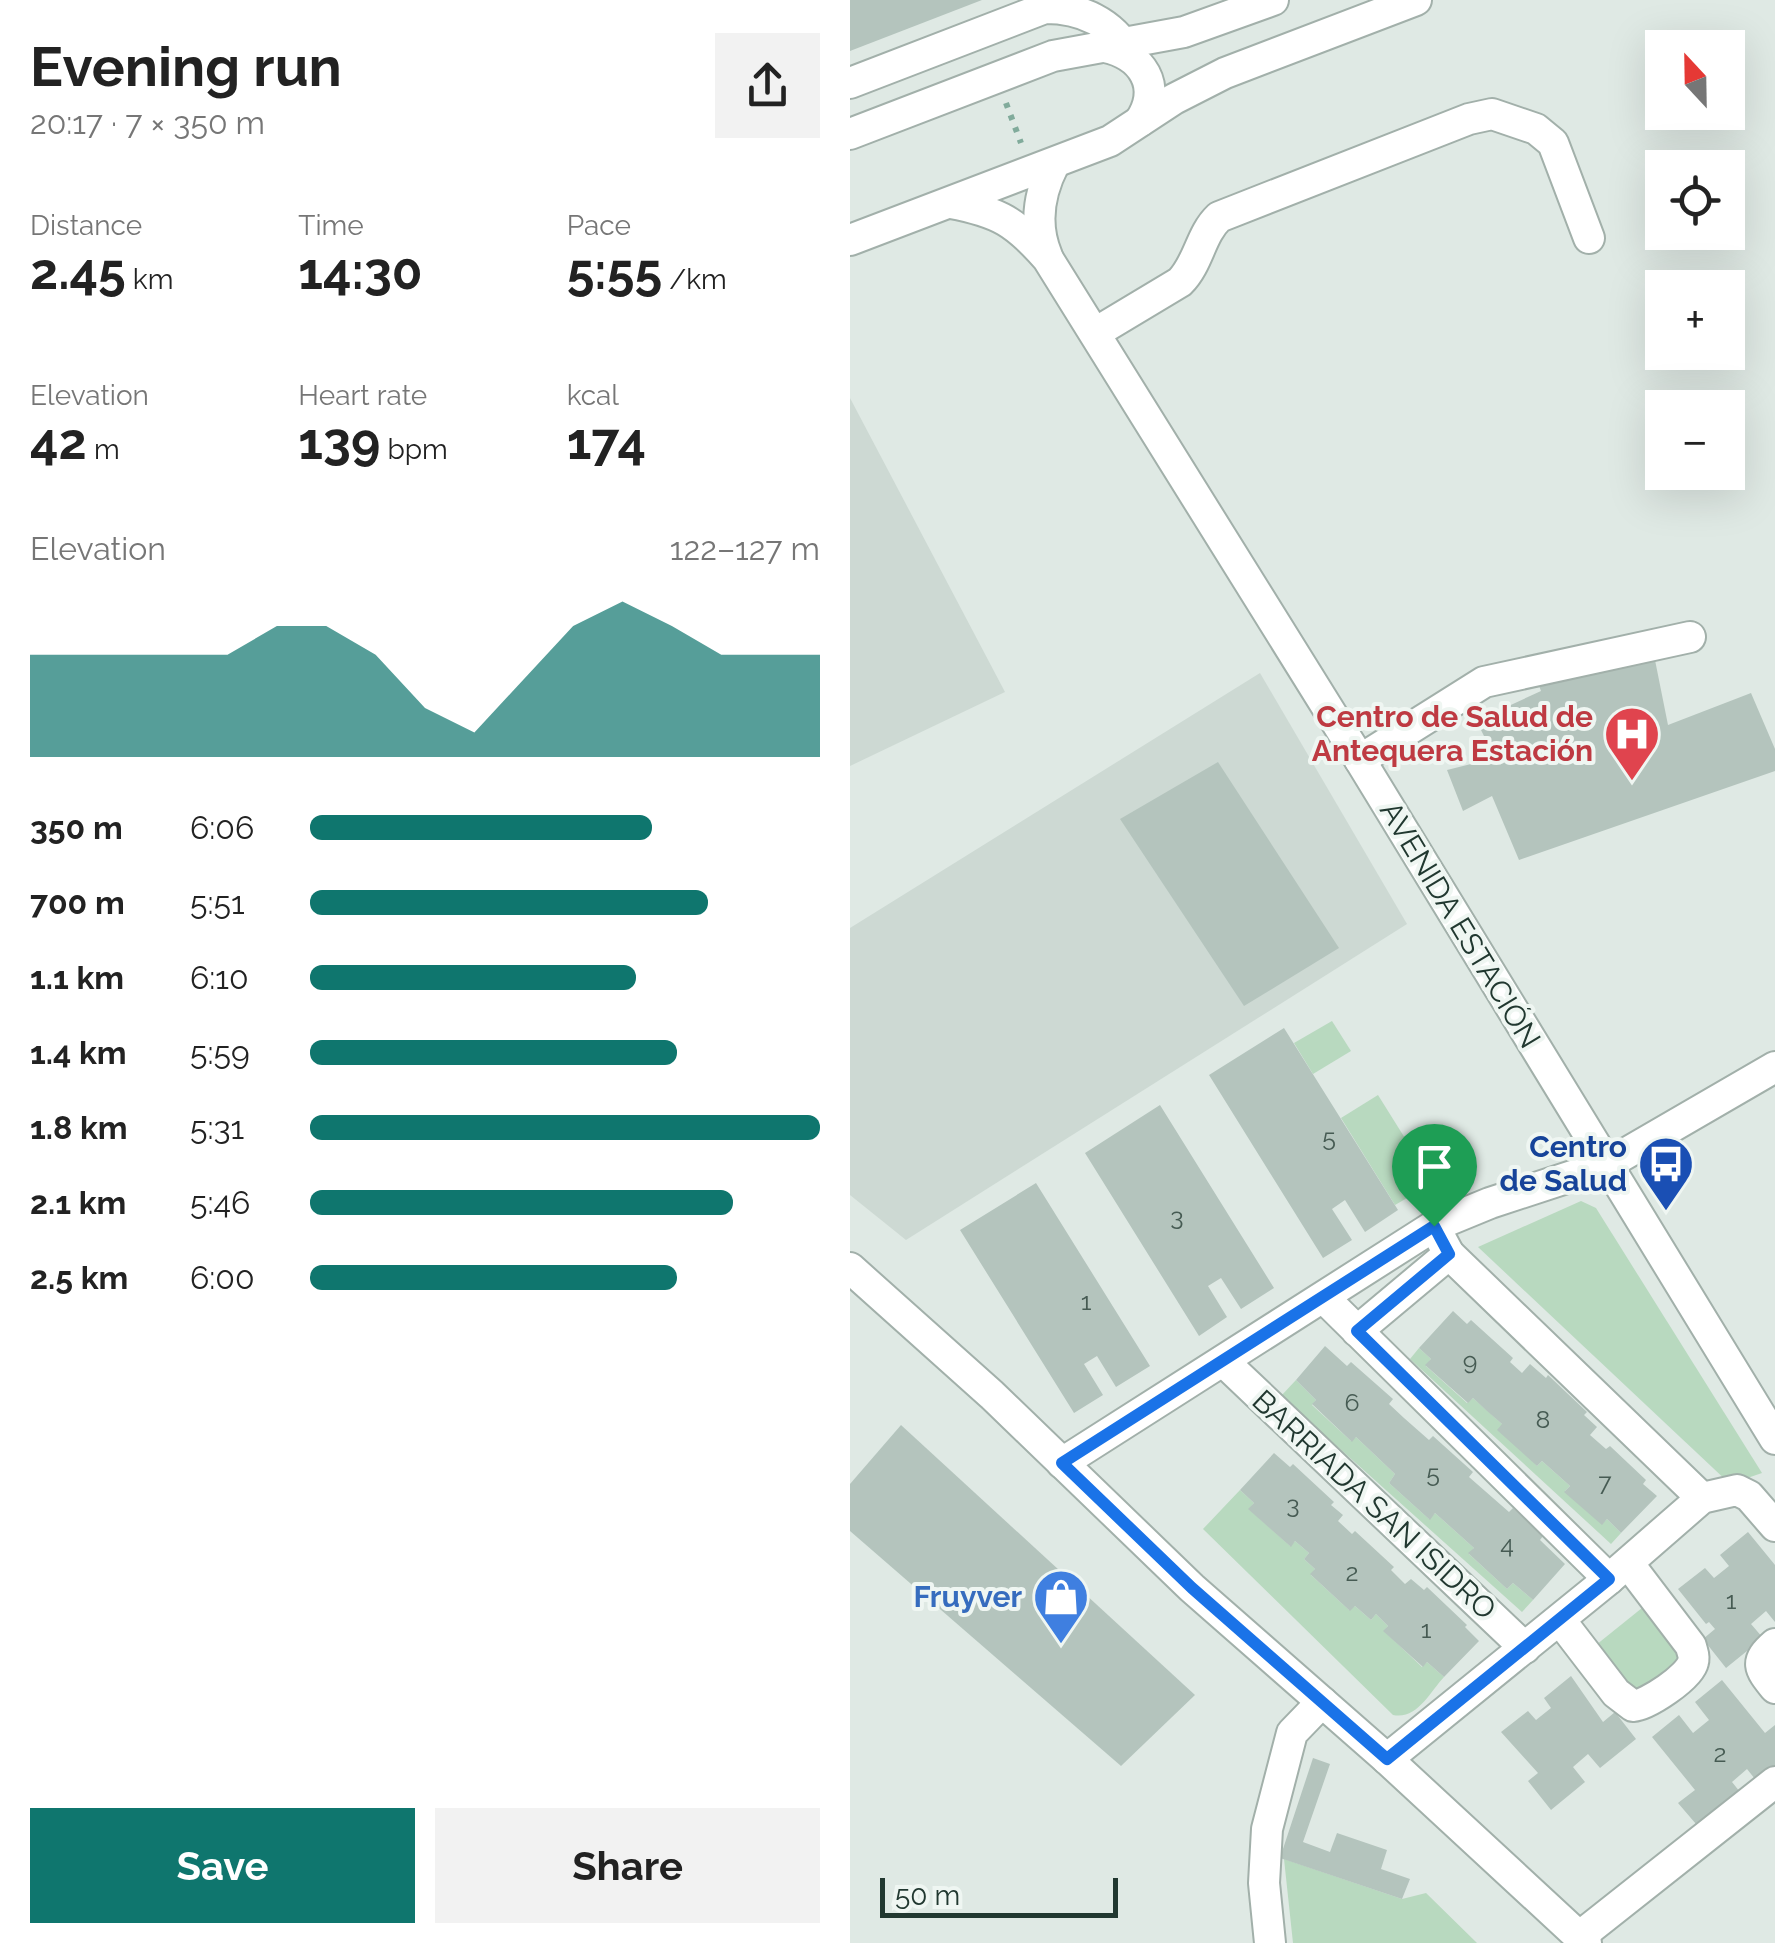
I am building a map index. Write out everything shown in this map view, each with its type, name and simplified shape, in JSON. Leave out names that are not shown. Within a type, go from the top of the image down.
[{"type":"street","points":[[850,134],[1052,56],[1119,48],[1197,28],[1273,0]]},
{"type":"street","points":[[1140,121],[1225,73],[1416,0]]},
{"type":"street","points":[[850,84],[1044,8],[1060,8],[1092,17],[1114,32],[1119,48],[1138,62],[1148,84],[1149,108],[1128,132],[1054,164],[850,240]]},
{"type":"street","points":[[1095,333],[1180,282],[1190,272],[1208,227],[1219,217],[1469,119],[1492,114],[1536,129],[1553,143],[1589,238]]},
{"type":"street","points":[[1048,259],[1039,219],[1044,187],[1054,164]]},
{"type":"street","points":[[951,203],[993,212],[1012,222],[1048,259]]},
{"type":"street","name":"AVENIDA ESTACIÓN","points":[[1048,259],[1360,760],[1775,1440]]},
{"type":"street","points":[[1360,760],[1484,682],[1690,637]]},
{"type":"street","points":[[1062,1463],[1434,1226],[1490,1203],[1606,1166],[1775,1067]]},
{"type":"street","points":[[1434,1226],[1449,1254],[1702,1498]]},
{"type":"street","points":[[1357,1331],[1449,1254]]},
{"type":"street","points":[[850,1268],[992,1394],[1192,1588],[1387,1759],[1582,1940],[1775,1782]]},
{"type":"street","points":[[1324,1298],[1618,1571],[1691,1646],[1694,1660],[1688,1673],[1648,1703],[1633,1706],[1616,1693],[1560,1620]]},
{"type":"street","name":"BARRIADA SAN ISIDRO","points":[[1223,1361],[1526,1648]]},
{"type":"street","points":[[1387,1759],[1560,1620],[1702,1498],[1737,1490],[1749,1496],[1775,1526]]},
{"type":"street","points":[[1775,1644],[1760,1662],[1775,1688]]},
{"type":"street","points":[[1270,1943],[1264,1883],[1267,1829],[1292,1732],[1322,1702]]},
{"type":"path","points":[[1004,97],[1025,153]]},
{"type":"shaded area","points":[[850,398],[1005,692],[850,766]]},
{"type":"shaded area","points":[[1260,673],[1407,924],[906,1240],[850,1195],[850,928]]},
{"type":"green space","points":[[1332,1021],[1351,1051],[1313,1074],[1294,1043]]},
{"type":"green space","points":[[1378,1095],[1433,1183],[1395,1205],[1341,1118]]},
{"type":"green space","points":[[1581,1201],[1596,1208],[1762,1473],[1730,1484],[1478,1247]]},
{"type":"green space","points":[[1419,1348],[1431,1359],[1426,1366],[1467,1403],[1473,1398],[1502,1424],[1537,1466],[1542,1461],[1570,1486],[1565,1491],[1602,1524],[1607,1519],[1621,1533],[1611,1544],[1410,1359]]},
{"type":"green space","points":[[1296,1380],[1316,1400],[1312,1405],[1351,1441],[1356,1437],[1395,1474],[1389,1483],[1429,1519],[1435,1513],[1474,1548],[1469,1554],[1507,1589],[1513,1583],[1533,1600],[1522,1612],[1281,1396]]},
{"type":"green space","points":[[1240,1490],[1254,1503],[1249,1509],[1290,1546],[1295,1541],[1309,1553],[1304,1559],[1315,1569],[1311,1575],[1349,1610],[1355,1606],[1371,1620],[1376,1614],[1388,1626],[1384,1631],[1422,1667],[1427,1662],[1444,1677],[1416,1709],[1393,1715],[1203,1529]]},
{"type":"green space","points":[[1642,1608],[1682,1653],[1681,1659],[1637,1695],[1596,1645]]},
{"type":"green space","points":[[1284,1859],[1402,1899],[1426,1893],[1477,1943],[1293,1943]]},
{"type":"building","points":[[850,0],[982,0],[850,51]]},
{"type":"building","points":[[1654,655],[1668,725],[1751,693],[1775,749],[1775,771],[1519,860],[1492,796],[1463,811],[1447,770],[1495,758],[1480,728],[1489,715],[1541,691],[1537,680]]},
{"type":"building","points":[[1218,762],[1339,948],[1244,1006],[1120,819]]},
{"type":"building","points":[[1284,1028],[1398,1210],[1365,1232],[1345,1200],[1332,1209],[1352,1240],[1323,1258],[1209,1075]]},
{"type":"building","points":[[1160,1105],[1274,1288],[1241,1309],[1221,1278],[1208,1286],[1227,1317],[1199,1336],[1085,1153]]},
{"type":"building","points":[[1036,1183],[1150,1366],[1116,1387],[1097,1356],[1084,1364],[1103,1395],[1074,1413],[960,1230]]},
{"type":"building","points":[[1453,1311],[1467,1324],[1471,1320],[1513,1358],[1510,1362],[1522,1373],[1530,1364],[1546,1378],[1548,1375],[1587,1412],[1584,1415],[1597,1427],[1590,1435],[1606,1449],[1610,1446],[1646,1480],[1643,1484],[1657,1496],[1621,1533],[1607,1519],[1602,1525],[1564,1492],[1570,1486],[1542,1461],[1537,1466],[1497,1430],[1502,1424],[1473,1398],[1468,1403],[1425,1365],[1431,1359],[1419,1348]]},
{"type":"building","points":[[1325,1346],[1347,1366],[1351,1362],[1393,1399],[1389,1404],[1404,1418],[1429,1440],[1433,1436],[1473,1472],[1469,1477],[1509,1512],[1513,1508],[1543,1536],[1540,1540],[1565,1564],[1533,1600],[1513,1583],[1507,1589],[1468,1553],[1474,1548],[1435,1513],[1430,1520],[1389,1483],[1395,1474],[1356,1437],[1352,1442],[1312,1404],[1316,1400],[1296,1380]]},
{"type":"building","name":"Fruyver","points":[[901,1425],[1195,1695],[1121,1766],[850,1531],[850,1484]]},
{"type":"building","points":[[1274,1453],[1290,1467],[1293,1464],[1334,1502],[1331,1505],[1343,1515],[1338,1521],[1352,1534],[1355,1531],[1394,1567],[1391,1570],[1405,1584],[1411,1579],[1424,1590],[1427,1587],[1467,1625],[1479,1641],[1444,1677],[1427,1662],[1423,1667],[1383,1631],[1388,1626],[1376,1614],[1371,1620],[1355,1606],[1350,1611],[1310,1574],[1315,1569],[1304,1559],[1309,1553],[1295,1541],[1291,1547],[1248,1509],[1254,1503],[1240,1490]]},
{"type":"building","points":[[1748,1532],[1775,1565],[1775,1622],[1766,1611],[1751,1624],[1763,1638],[1726,1668],[1703,1639],[1715,1629],[1709,1622],[1706,1624],[1678,1589],[1705,1568],[1714,1578],[1729,1566],[1720,1555]]},
{"type":"building","points":[[1571,1676],[1603,1722],[1615,1712],[1636,1739],[1600,1768],[1588,1754],[1573,1767],[1585,1782],[1551,1810],[1528,1781],[1538,1773],[1501,1732],[1528,1711],[1536,1720],[1551,1708],[1544,1698]]},
{"type":"building","points":[[1722,1680],[1765,1733],[1775,1725],[1775,1771],[1759,1784],[1747,1769],[1732,1782],[1744,1797],[1702,1831],[1678,1803],[1695,1790],[1652,1737],[1679,1715],[1693,1733],[1709,1720],[1695,1702]]},
{"type":"building","points":[[1313,1758],[1330,1764],[1303,1842],[1330,1852],[1337,1833],[1387,1850],[1381,1869],[1410,1879],[1402,1899],[1280,1858]]},
{"type":"place","name":"Centro de Salud de Antequera Estación","points":[[1632,783]]},
{"type":"place","name":"Centro de Salud","points":[[1666,1213]]},
{"type":"place","name":"Fruyver","points":[[1061,1646]]},
{"type":"route","points":[[1434,1226],[1449,1254],[1357,1331],[1609,1579],[1387,1759],[1192,1588],[1062,1463],[1434,1226]]}]
